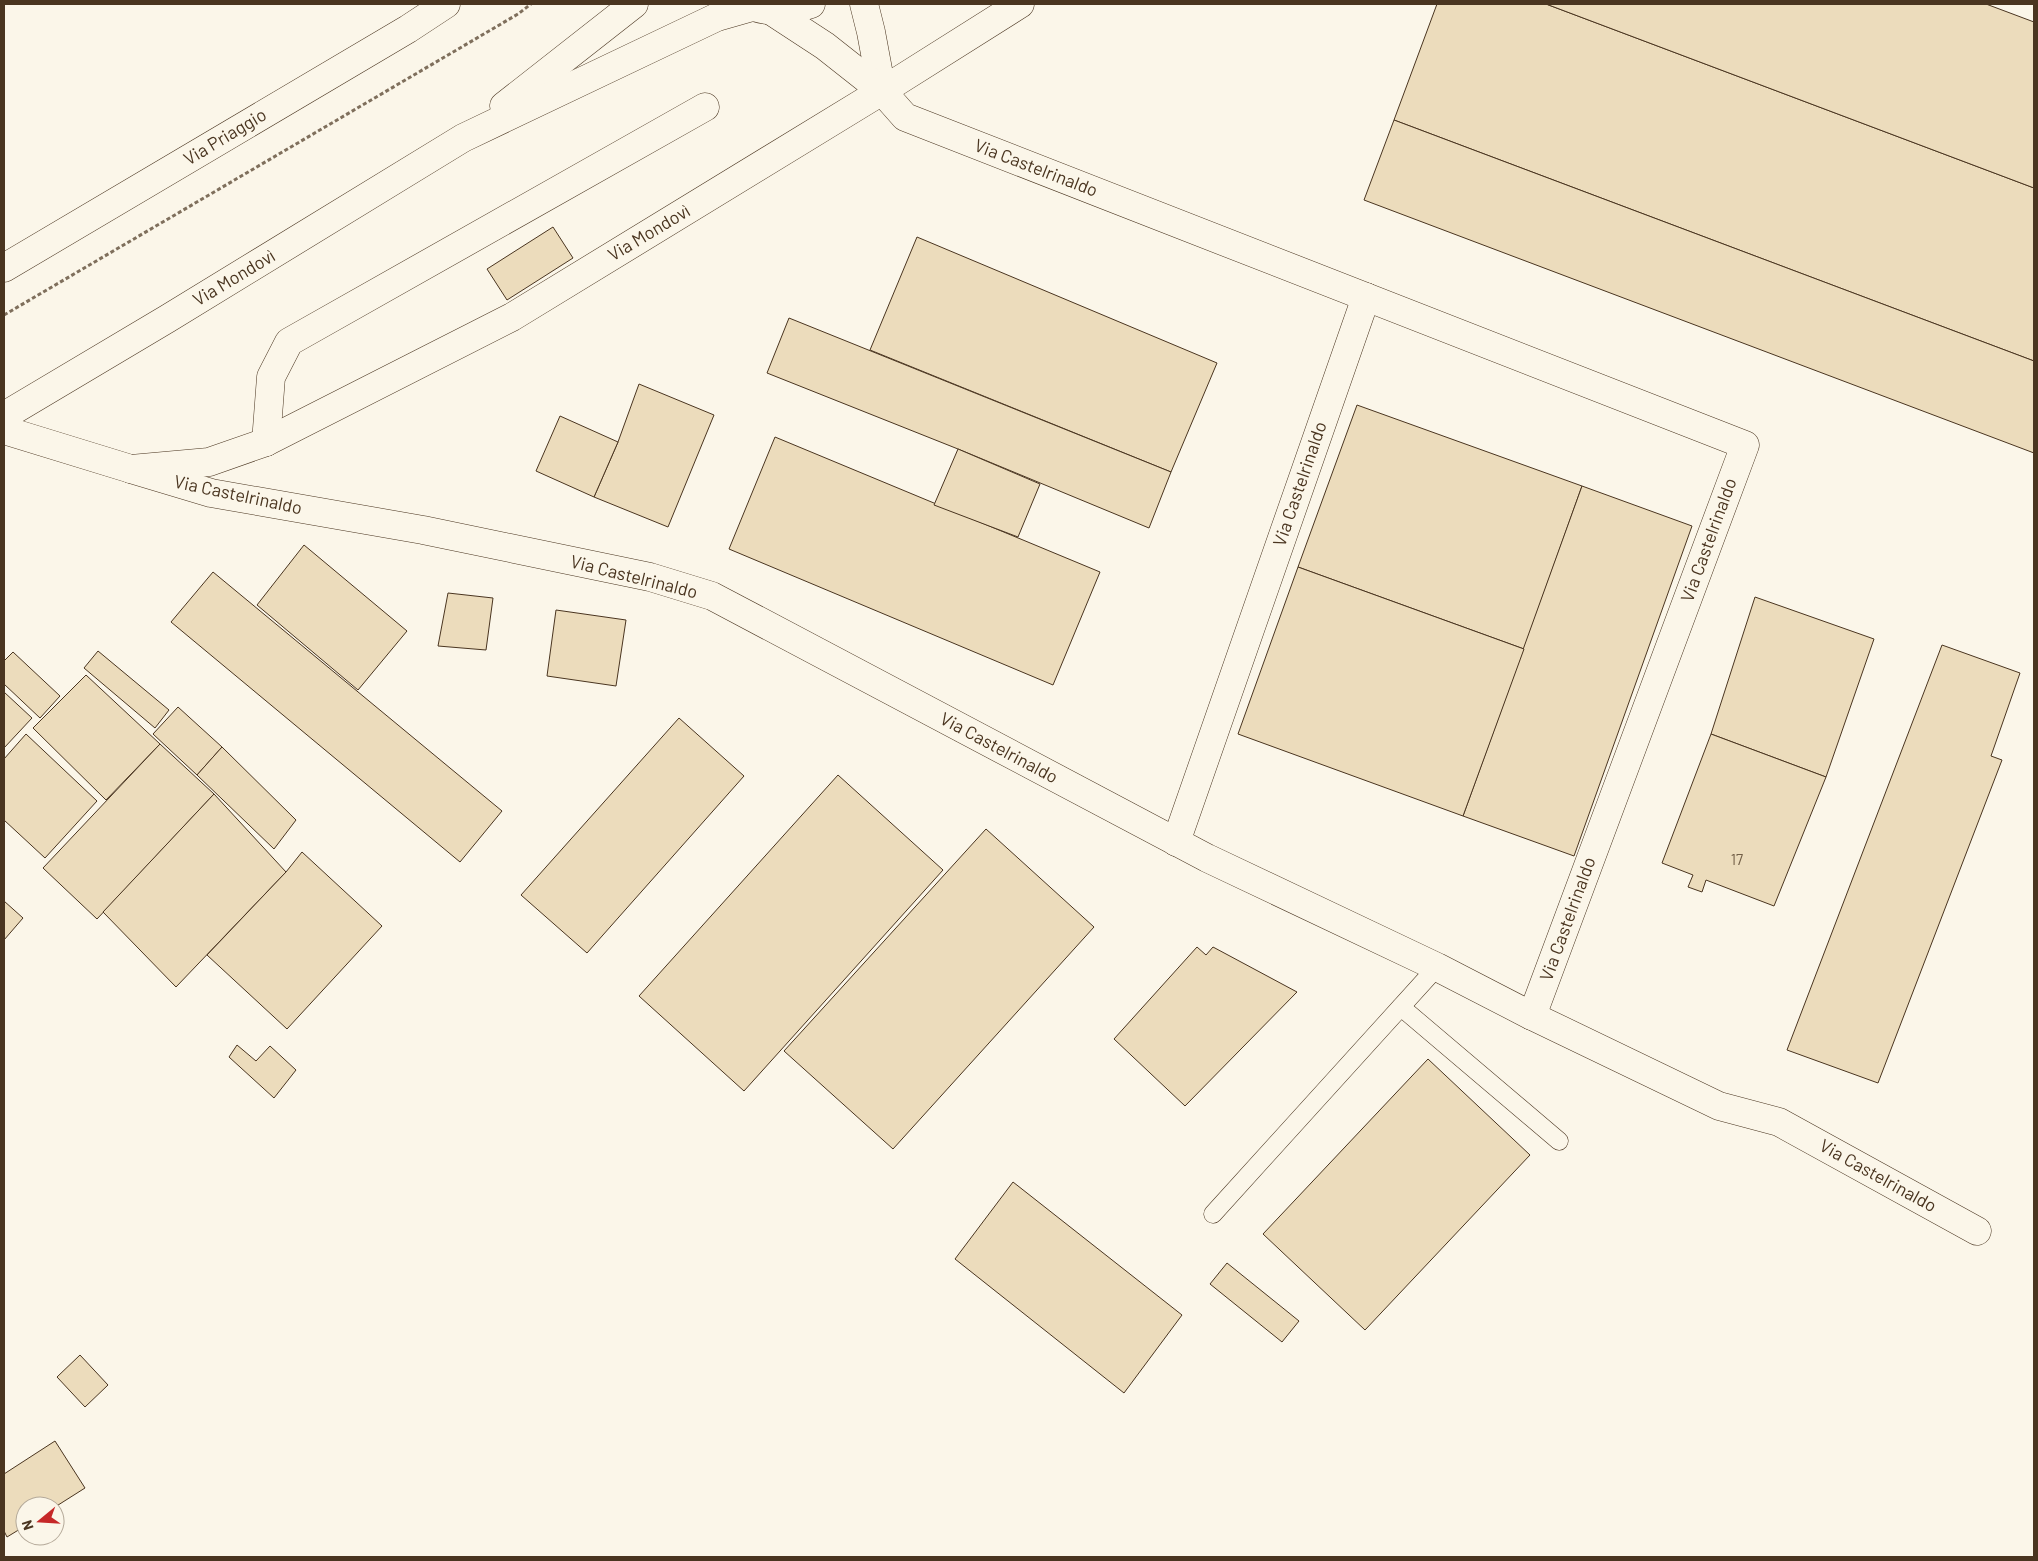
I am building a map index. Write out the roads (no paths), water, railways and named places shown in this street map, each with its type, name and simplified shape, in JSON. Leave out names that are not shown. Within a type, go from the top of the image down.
[{"type":"street","name":"Via Priaggio","points":[[4,268],[408,29],[446,4]]},
{"type":"street","name":"Via Mondovì","points":[[463,138],[634,4]]},
{"type":"street","name":"Via Mondovì","points":[[4,416],[463,138],[717,17],[756,7],[795,9],[811,4]]},
{"type":"street","points":[[864,4],[882,91]]},
{"type":"street","name":"Via Mondovì","points":[[4,430],[131,469],[209,462],[266,442],[512,317],[882,91],[1020,4]]},
{"type":"street","name":"Via Castelrinaldo","points":[[756,7],[825,46],[882,91],[905,117],[1745,445],[1532,1016]]},
{"type":"street","points":[[266,442],[270,377],[289,342],[705,106]]},
{"type":"street","name":"Via Castelrinaldo","points":[[1176,842],[1366,297]]},
{"type":"street","name":"Via Castelrinaldo","points":[[131,469],[211,493],[423,530],[650,577],[712,596],[1176,842],[1437,967],[1532,1016],[1719,1106],[1780,1122],[1977,1230]]},
{"type":"lane","points":[[1213,1214],[1437,967]]},
{"type":"lane","points":[[1401,1006],[1559,1141]]}]
